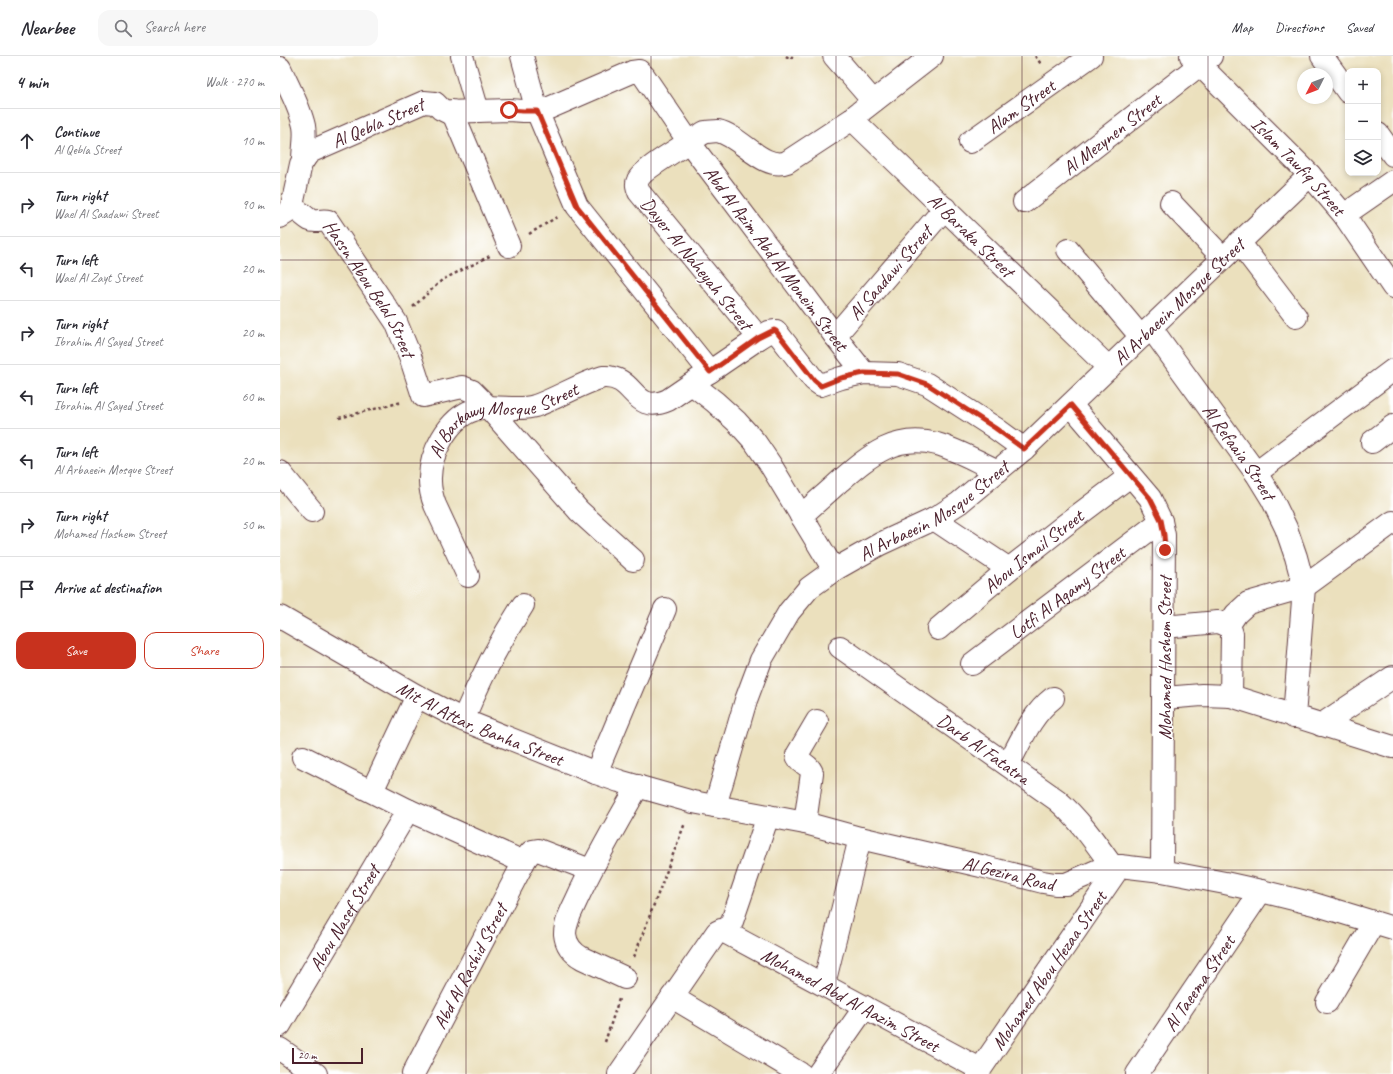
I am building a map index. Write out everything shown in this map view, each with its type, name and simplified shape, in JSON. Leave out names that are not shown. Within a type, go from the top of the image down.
[{"type":"street","points":[[462,56],[478,111]]},
{"type":"street","points":[[522,56],[537,111],[577,206],[710,372]]},
{"type":"street","points":[[834,56],[873,101]]},
{"type":"street","points":[[689,142],[705,132],[716,131],[727,134],[756,155],[772,163],[780,165],[787,162],[854,118],[873,101],[932,56]]},
{"type":"street","name":"Alam Street","points":[[970,142],[1091,56]]},
{"type":"street","points":[[1322,56],[1345,88]]},
{"type":"street","name":"Islam Tawfiq Street","points":[[1200,59],[1310,174],[1344,215],[1393,287]]},
{"type":"street","name":"Al Mezynen Street","points":[[1024,202],[1200,59]]},
{"type":"street","points":[[280,68],[301,116],[305,136],[303,160],[285,213]]},
{"type":"street","name":"Al Qebla Street","points":[[303,160],[312,151],[424,102],[435,103],[444,111],[452,112],[509,110],[537,111],[561,104],[632,72],[639,71],[644,76],[689,142]]},
{"type":"street","points":[[452,112],[509,246]]},
{"type":"street","name":"Al Baraka Street","points":[[854,118],[856,122],[1109,368]]},
{"type":"street","points":[[1381,138],[1393,155]]},
{"type":"street","name":"Abd Al Azim Abd Al Moneim Street","points":[[689,142],[864,373]]},
{"type":"street","name":"Dayer Al Naheyah Street","points":[[689,142],[645,170],[636,184],[639,192],[758,338]]},
{"type":"street","name":"Al Arbaeein Mosque Street","points":[[715,806],[746,700],[761,660],[789,612],[809,588],[834,570],[880,544],[934,519],[959,503],[998,471],[1071,405],[1310,174]]},
{"type":"street","points":[[1344,215],[1393,181]]},
{"type":"street","points":[[1171,203],[1223,258]]},
{"type":"street","name":"Al Saadawi Street","points":[[835,336],[944,208]]},
{"type":"street","name":"Hassn Abou Belal Street","points":[[285,213],[295,209],[314,222],[323,220],[328,222],[396,322],[410,356],[423,396]]},
{"type":"street","points":[[1239,242],[1296,317]]},
{"type":"street","name":"Al Refaaia Street","points":[[1068,250],[1146,333],[1256,473],[1272,499],[1286,528],[1304,587],[1294,717]]},
{"type":"street","points":[[834,570],[770,464],[755,442],[716,402],[692,384],[758,338],[770,332],[776,331],[814,380],[821,386],[841,378],[864,373],[898,374],[927,384],[995,428],[1024,449]]},
{"type":"street","points":[[1256,473],[1393,370]]},
{"type":"street","name":"Al Barkawy Mosque Street","points":[[468,576],[435,505],[431,493],[430,480],[430,468],[448,428],[462,416],[474,410],[488,408],[520,409],[535,406],[597,379],[609,377],[620,380],[637,398],[643,402],[655,404],[668,400],[692,384]]},
{"type":"street","points":[[423,396],[462,387],[472,391],[579,511],[633,560]]},
{"type":"street","name":"Mohamed Hashem Street","points":[[1071,405],[1150,498],[1161,520],[1164,535],[1162,871]]},
{"type":"street","points":[[1372,442],[1393,426]]},
{"type":"street","points":[[801,516],[863,461],[876,452],[892,445],[908,442],[935,444],[948,448],[998,471]]},
{"type":"street","points":[[280,472],[312,511]]},
{"type":"street","name":"Abou Ismail Street","points":[[938,629],[1009,569],[1130,476]]},
{"type":"street","points":[[934,519],[1009,569]]},
{"type":"street","name":"Lotfi Al Agamy Street","points":[[972,664],[1161,520]]},
{"type":"street","points":[[1228,626],[1236,614],[1248,603],[1304,587],[1393,522]]},
{"type":"street","points":[[463,720],[475,690],[490,660],[523,605]]},
{"type":"street","points":[[596,773],[665,609]]},
{"type":"street","name":"Mit Al Attar, Banha Street","points":[[280,617],[417,696],[463,720],[596,773],[693,802]]},
{"type":"street","points":[[1164,627],[1218,622],[1224,623],[1228,626],[1232,634],[1231,696]]},
{"type":"street","name":"Darb Al Fatatra","points":[[840,647],[1057,800],[1069,810],[1116,866]]},
{"type":"street","points":[[1321,724],[1393,677]]},
{"type":"street","points":[[1164,698],[1202,695],[1231,696],[1393,747]]},
{"type":"street","points":[[372,791],[417,696]]},
{"type":"street","points":[[1008,765],[1032,720],[1045,704],[1053,698]]},
{"type":"street","points":[[805,823],[812,773],[810,767],[799,760],[797,755],[816,721]]},
{"type":"street","points":[[303,756],[408,810],[519,860],[526,858],[532,851],[538,850],[590,870]]},
{"type":"street","points":[[625,978],[582,958],[570,949],[565,933],[568,919],[590,870],[638,786]]},
{"type":"street","name":"Al Gezira Road","points":[[693,802],[805,823],[860,838],[1055,884],[1066,884],[1103,868],[1116,866],[1162,871],[1261,891],[1314,904],[1383,925]]},
{"type":"street","name":"Abou Nasef Street","points":[[280,1025],[408,810]]},
{"type":"street","points":[[620,1074],[717,932],[725,931],[768,816]]},
{"type":"street","points":[[824,984],[860,838]]},
{"type":"street","name":"Abd Al Rashid Street","points":[[413,1074],[526,858]]},
{"type":"street","name":"Mohamed Abou Hezaa Street","points":[[979,1072],[1116,866]]},
{"type":"street","name":"Al Taeema Street","points":[[1137,1074],[1261,891]]},
{"type":"street","points":[[1327,1002],[1383,925]]},
{"type":"street","name":"Mohamed Abd Al Aazim Street","points":[[725,931],[824,984],[979,1072]]},
{"type":"street","points":[[672,997],[801,1074]]},
{"type":"street","points":[[818,1074],[864,1007]]},
{"type":"street","points":[[280,1049],[316,1074]]},
{"type":"path","points":[[786,56],[790,59],[793,56]]},
{"type":"path","points":[[396,322],[442,280],[509,246],[577,206]]},
{"type":"path","points":[[339,418],[423,396]]},
{"type":"path","points":[[605,1042],[625,978],[693,802]]},
{"type":"route","points":[[509,110],[537,111],[577,206],[710,372],[758,338],[774,330],[814,380],[821,386],[841,378],[864,373],[898,374],[927,384],[955,401],[1024,449],[1071,405],[1150,498],[1161,520],[1165,550]]}]
